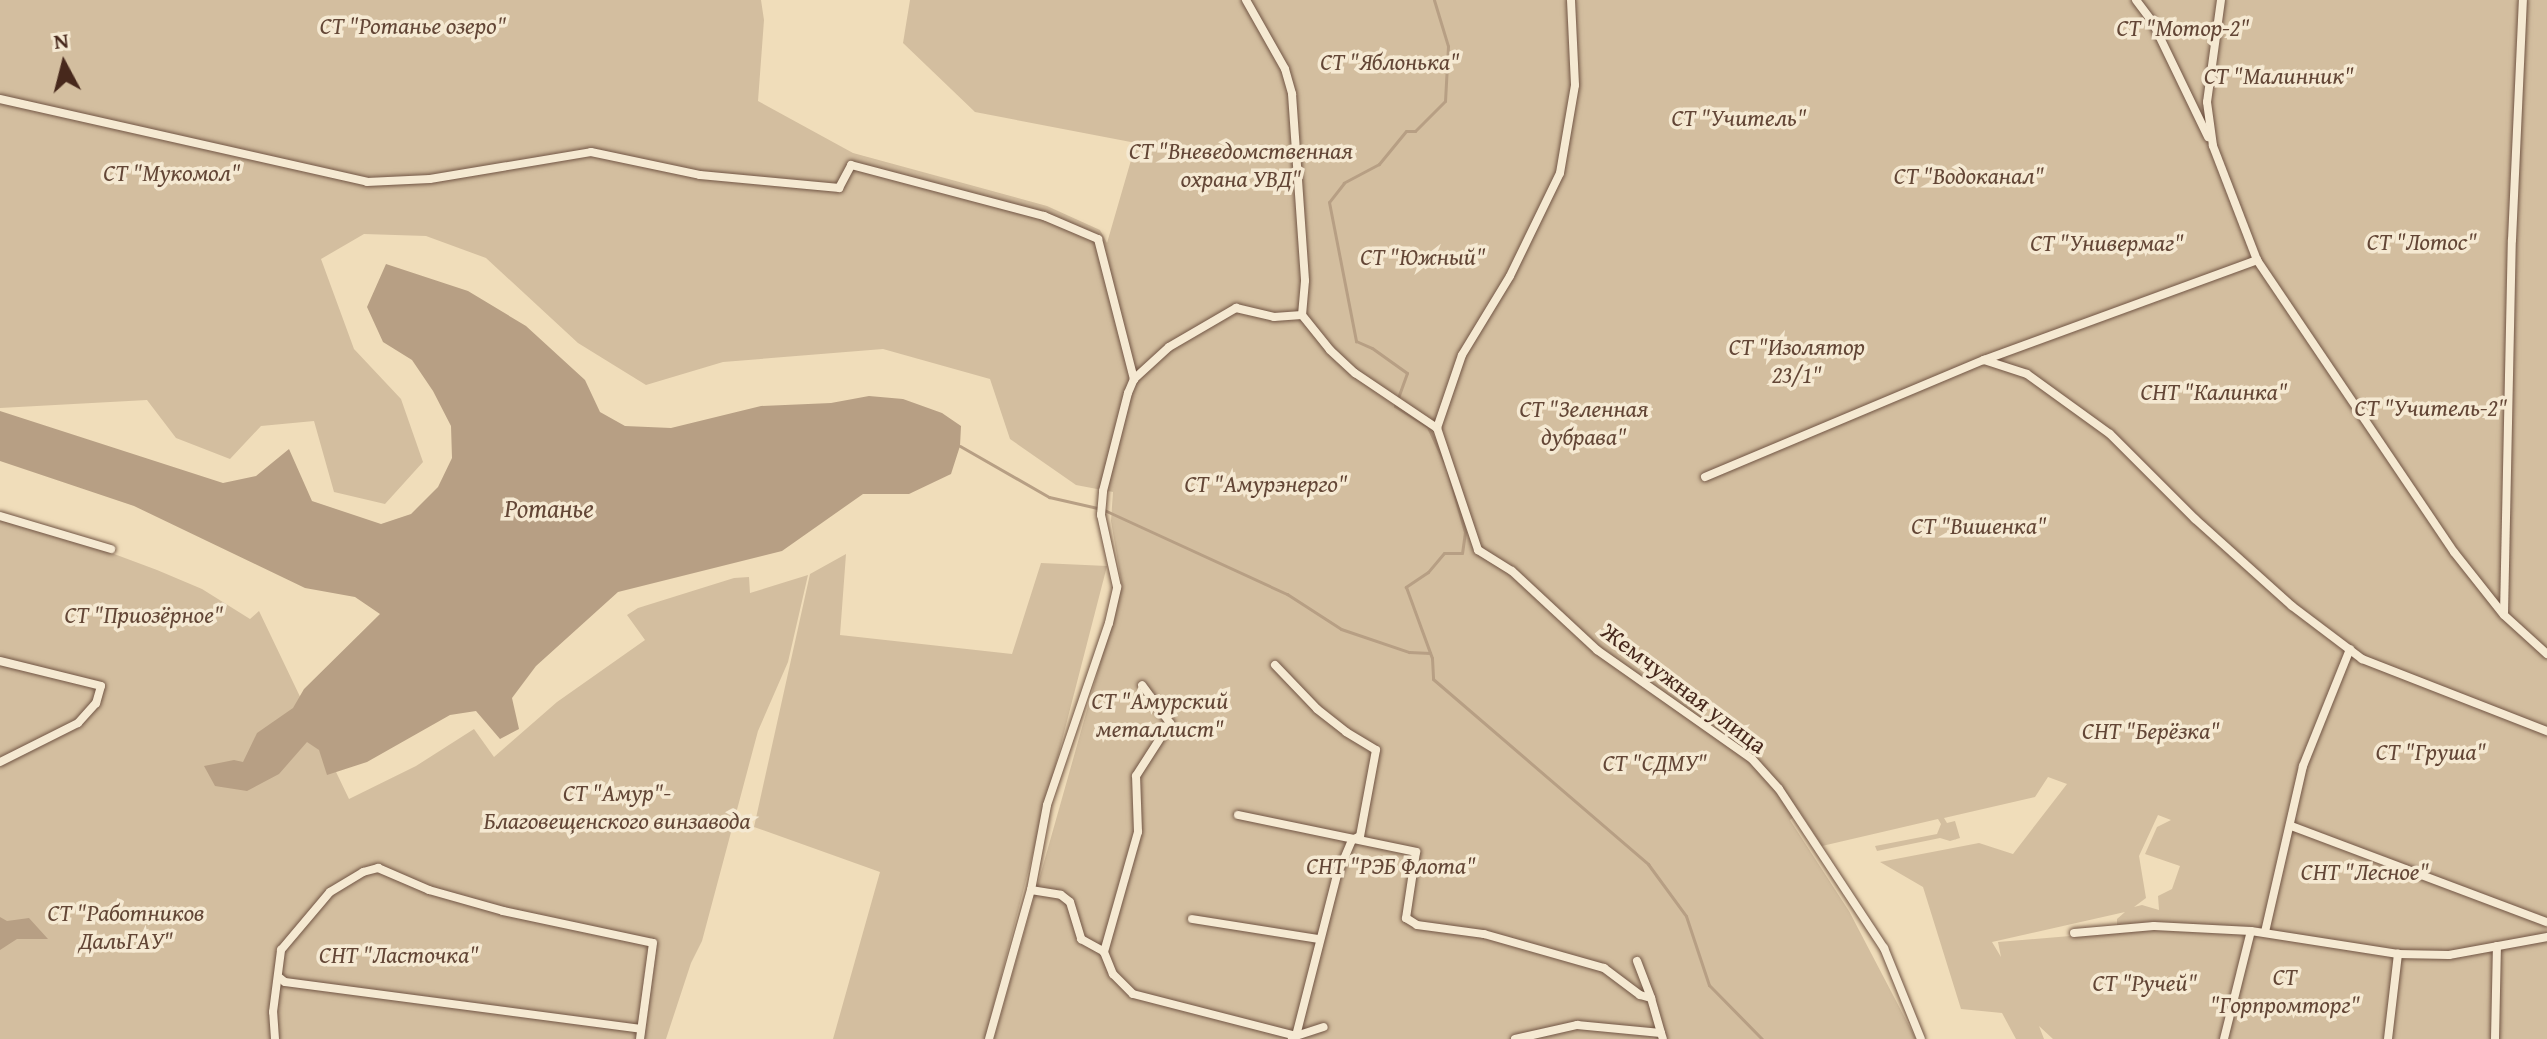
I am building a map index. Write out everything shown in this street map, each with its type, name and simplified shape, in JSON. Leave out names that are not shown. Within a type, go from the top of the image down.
[{"type":"street","points":[[1246,0],[1285,69],[1292,94],[1305,281],[1302,315],[1330,350],[1395,401],[1437,428],[1462,355],[1510,276],[1560,173],[1575,85],[1571,0]]},
{"type":"street","points":[[2136,0],[2152,21],[2213,146],[2257,260],[2454,552],[2504,615],[2547,654]]},
{"type":"street","points":[[2213,146],[2207,102],[2221,0]]},
{"type":"street","points":[[2504,615],[2512,240],[2523,0]]},
{"type":"street","points":[[0,99],[367,182],[430,179],[591,152],[700,175],[839,188],[851,165],[1044,216],[1098,239],[1134,379]]},
{"type":"street","points":[[1705,477],[1984,360],[2257,260]]},
{"type":"street","points":[[989,1039],[1031,890],[1047,805],[1109,623],[1117,587],[1101,515],[1102,502],[1111,454],[1134,379],[1169,347],[1236,308],[1274,317],[1302,315]]},
{"type":"street","points":[[1984,360],[2027,374],[2110,434],[2195,519],[2292,606],[2362,659],[2547,731]]},
{"type":"street","name":"Жемчужная улица","points":[[1437,428],[1478,550],[1512,571],[1597,650],[1752,759],[1779,789],[1884,948],[1921,1039]]},
{"type":"street","points":[[0,516],[111,549]]},
{"type":"street","points":[[2265,932],[2303,766],[2350,649]]},
{"type":"street","points":[[0,661],[101,686],[96,703],[78,723],[0,762]]},
{"type":"street","points":[[1275,665],[1317,709],[1376,750],[1360,836],[1352,840],[1337,875],[1294,1038]]},
{"type":"street","points":[[1142,685],[1170,723],[1136,776],[1138,832],[1104,952],[1113,974],[1133,994],[1294,1038],[1324,1027]]},
{"type":"street","points":[[1238,815],[1416,852],[1404,913],[1417,925],[1484,934],[1604,968],[1640,995],[1651,998]]},
{"type":"street","points":[[2291,826],[2547,922]]},
{"type":"street","points":[[275,1039],[273,1012],[280,978],[281,950],[330,892],[363,872],[378,868],[429,890],[503,911],[617,938],[653,943],[641,1034],[285,982],[280,978]]},
{"type":"street","points":[[1031,890],[1061,895],[1070,902],[1081,939],[1104,952]]},
{"type":"street","points":[[1192,919],[1318,939]]},
{"type":"street","points":[[2074,933],[2154,926],[2251,931],[2398,954],[2449,955],[2547,937]]},
{"type":"street","points":[[2224,1039],[2251,931]]},
{"type":"street","points":[[2495,1039],[2497,946]]},
{"type":"street","points":[[2388,1039],[2398,954]]},
{"type":"street","points":[[1515,1039],[1577,1025],[1662,1036],[1637,961]]},
{"type":"green space","points":[[0,0],[761,0],[764,20],[758,101],[853,153],[1047,206],[1100,230],[1107,243],[1136,143],[975,112],[903,43],[910,0],[2547,0],[2547,1039],[2053,1039],[2039,1026],[2044,1039],[2016,1039],[2002,1013],[1961,1009],[1923,887],[1880,862],[1979,843],[2013,854],[2067,784],[2048,777],[2035,797],[1944,818],[1947,823],[1955,821],[1960,838],[1950,841],[1940,838],[1877,851],[1875,846],[1937,834],[1941,824],[1938,819],[1822,846],[1800,812],[1790,820],[1849,911],[1916,1039],[994,1039],[1122,586],[1111,521],[1113,492],[1076,485],[1010,439],[990,379],[883,349],[723,362],[646,385],[578,343],[486,258],[426,236],[364,234],[321,259],[354,349],[401,399],[423,462],[385,504],[334,492],[314,421],[261,426],[230,459],[176,438],[147,400],[0,408]],"holes":[[[2158,815],[2171,820],[2157,827],[2145,854],[2180,866],[2172,889],[2158,896],[2159,910],[2142,905],[2134,907],[2146,898],[2139,856]],[[2125,912],[2117,919],[2117,932],[1998,942],[2001,957],[1992,942]]]},
{"type":"green space","points":[[0,519],[90,545],[157,570],[202,589],[250,619],[259,611],[349,799],[416,766],[474,729],[494,757],[557,702],[645,640],[627,615],[638,608],[734,578],[749,577],[750,593],[808,575],[788,662],[758,731],[702,941],[691,963],[666,1039],[0,1039]]},
{"type":"green space","points":[[846,554],[840,635],[1012,654],[1041,563],[1107,566],[985,1039],[833,1039],[880,872],[754,827],[810,574]]},
{"type":"water","name":"Ротанье","points":[[386,264],[468,291],[526,326],[585,380],[600,412],[625,426],[671,428],[761,406],[831,403],[869,396],[903,399],[942,413],[961,426],[960,446],[951,474],[909,494],[863,494],[782,551],[618,592],[536,666],[512,698],[519,729],[500,739],[476,711],[450,715],[367,762],[327,775],[319,750],[307,742],[279,774],[247,791],[215,786],[204,766],[234,760],[243,762],[257,733],[293,708],[304,689],[380,614],[355,597],[305,588],[134,506],[0,461],[0,411],[223,483],[256,476],[289,449],[312,501],[381,524],[411,514],[438,487],[452,458],[451,426],[412,360],[383,342],[367,307]]},
{"type":"water","points":[[0,917],[7,921],[29,918],[48,939],[17,939],[0,950]]},
{"type":"waterway","points":[[1434,0],[1448,46],[1445,101],[1415,131],[1406,131],[1379,164],[1344,183],[1329,202],[1356,341],[1372,348],[1407,373],[1395,406],[1428,427],[1444,461]]},
{"type":"waterway","points":[[960,446],[1049,497],[1102,509],[1287,594],[1341,629],[1409,652],[1430,653]]},
{"type":"waterway","points":[[1448,472],[1465,532],[1462,553],[1444,553],[1428,572],[1406,587],[1432,658],[1433,679],[1648,864],[1686,916],[1709,985],[1762,1039]]},
{"type":"park label","name":"СТ \"Ротанье озеро\"","points":[[413,26]]},
{"type":"park label","name":"СТ \"Мотор-2\"","points":[[2183,28]]},
{"type":"park label","name":"СТ \"Яблонька\"","points":[[1390,62]]},
{"type":"park label","name":"СТ \"Малинник\"","points":[[2279,76]]},
{"type":"park label","name":"СТ \"Учитель\"","points":[[1739,118]]},
{"type":"park label","name":"СТ \"Вневедомственная охрана УВД\"","points":[[1241,165]]},
{"type":"park label","name":"СТ \"Мукомол\"","points":[[172,173]]},
{"type":"park label","name":"СТ \"Водоканал\"","points":[[1969,176]]},
{"type":"park label","name":"СТ \"Лотос\"","points":[[2422,242]]},
{"type":"park label","name":"СТ \"Универмаг\"","points":[[2107,243]]},
{"type":"park label","name":"СТ \"Южный\"","points":[[1423,257]]},
{"type":"park label","name":"СТ \"Изолятор 23/1\"","points":[[1797,361]]},
{"type":"park label","name":"СНТ \"Калинка\"","points":[[2214,392]]},
{"type":"park label","name":"СТ \"Учитель-2\"","points":[[2431,408]]},
{"type":"park label","name":"СТ \"Зеленная дубрава\"","points":[[1584,423]]},
{"type":"park label","name":"СТ \"Амурэнерго\"","points":[[1266,484]]},
{"type":"park label","name":"СТ \"Вишенка\"","points":[[1979,526]]},
{"type":"park label","name":"СТ \"Приозёрное\"","points":[[144,615]]},
{"type":"park label","name":"СТ \"Амурский металлист\"","points":[[1160,715]]},
{"type":"park label","name":"СНТ \"Берёзка\"","points":[[2151,731]]},
{"type":"park label","name":"СТ \"Груша\"","points":[[2431,752]]},
{"type":"park label","name":"СТ \"СДМУ\"","points":[[1655,763]]},
{"type":"park label","name":"СТ \"Амур\"- Благовещенского винзавода","points":[[617,807]]},
{"type":"park label","name":"СНТ \"РЭБ Флота\"","points":[[1391,866]]},
{"type":"park label","name":"СНТ \"Лесное\"","points":[[2365,872]]},
{"type":"park label","name":"СТ \"Работников ДальГАУ\"","points":[[126,927]]},
{"type":"park label","name":"СНТ \"Ласточка\"","points":[[399,955]]},
{"type":"park label","name":"СТ \"Ручей\"","points":[[2145,983]]},
{"type":"park label","name":"СТ \"Горпромторг\"","points":[[2285,991]]}]
